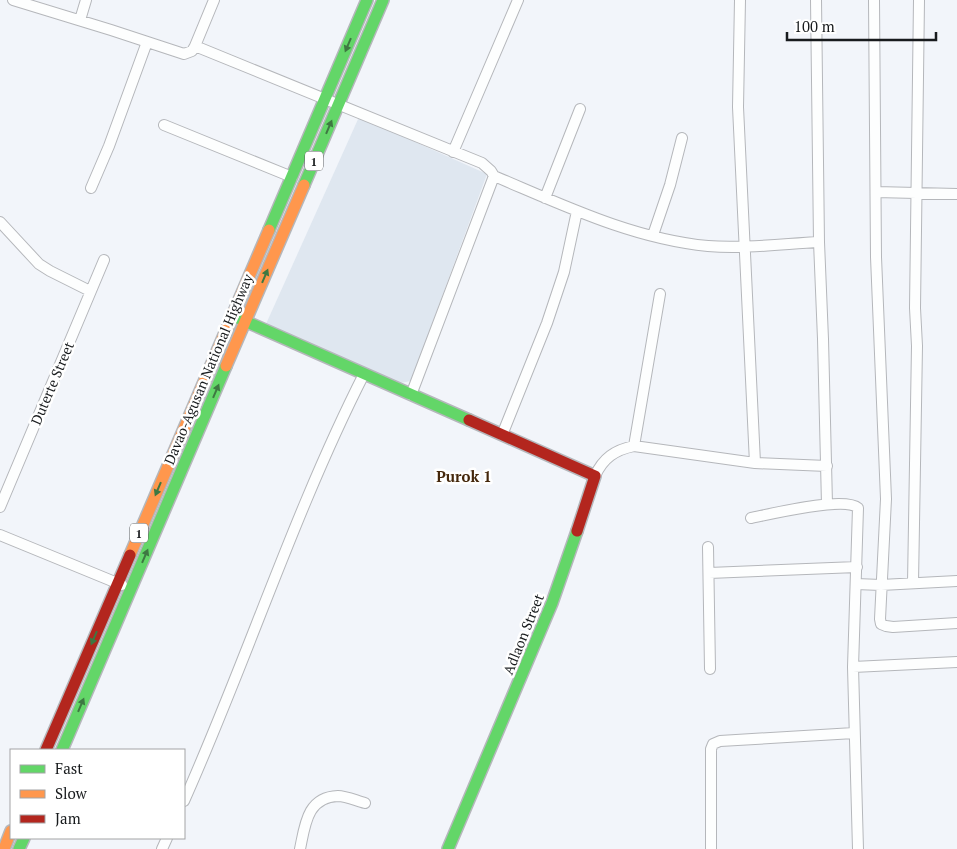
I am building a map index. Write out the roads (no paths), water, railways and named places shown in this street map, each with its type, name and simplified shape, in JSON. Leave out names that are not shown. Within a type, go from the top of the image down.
[{"type":"main road","name":"Davao-Agusan National Highway","points":[[48,746],[367,0]]},
{"type":"main road","name":"Davao-Agusan National Highway","points":[[62,748],[383,0]]},
{"type":"main road","points":[[277,211],[290,216]]},
{"type":"main road","points":[[232,316],[595,476]]},
{"type":"main road","points":[[189,416],[202,421]]},
{"type":"main road","name":"Adlaon Street","points":[[448,849],[552,603],[595,476]]},
{"type":"main road","points":[[48,746],[62,748]]},
{"type":"main road","points":[[4,849],[10,834]]},
{"type":"street","points":[[13,0],[184,54],[192,51],[195,46],[214,0]]},
{"type":"street","points":[[80,20],[86,0]]},
{"type":"street","points":[[453,152],[518,0]]},
{"type":"street","points":[[740,0],[738,107],[755,463]]},
{"type":"street","points":[[816,0],[819,242],[827,504]]},
{"type":"street","points":[[874,0],[876,257],[886,499],[880,619],[881,624],[886,626],[957,623]]},
{"type":"street","points":[[913,583],[917,346],[915,308],[919,0]]},
{"type":"street","points":[[91,188],[115,132],[147,42]]},
{"type":"street","points":[[195,46],[482,164],[488,167],[494,176],[602,221],[653,235],[708,246],[819,242]]},
{"type":"street","points":[[545,198],[580,109]]},
{"type":"street","points":[[164,125],[292,177]]},
{"type":"street","points":[[653,235],[670,185],[682,138]]},
{"type":"street","points":[[411,394],[494,176]]},
{"type":"street","points":[[876,192],[957,194]]},
{"type":"street","points":[[502,435],[547,323],[564,272],[577,210]]},
{"type":"street","points":[[0,222],[39,264],[50,272],[90,291]]},
{"type":"street","name":"Duterte Street","points":[[0,507],[104,260]]},
{"type":"street","points":[[660,294],[634,446],[755,463],[827,466]]},
{"type":"street","points":[[185,799],[302,514],[349,404],[364,374]]},
{"type":"street","name":"Adlaon Street","points":[[595,476],[599,467],[613,453],[634,446]]},
{"type":"street","points":[[751,518],[827,504],[849,504],[858,508],[853,667],[858,849]]},
{"type":"street","points":[[0,535],[131,588]]},
{"type":"street","points":[[708,547],[710,669]]},
{"type":"street","points":[[709,573],[857,567]]},
{"type":"street","points":[[856,584],[881,585],[957,580]]},
{"type":"street","points":[[853,667],[957,662]]},
{"type":"street","points":[[712,849],[711,750],[713,744],[720,741],[854,733]]},
{"type":"street","points":[[300,849],[307,819],[312,807],[322,800],[338,796],[365,803]]},
{"type":"district","name":"Purok 1","points":[[464,476]]}]
